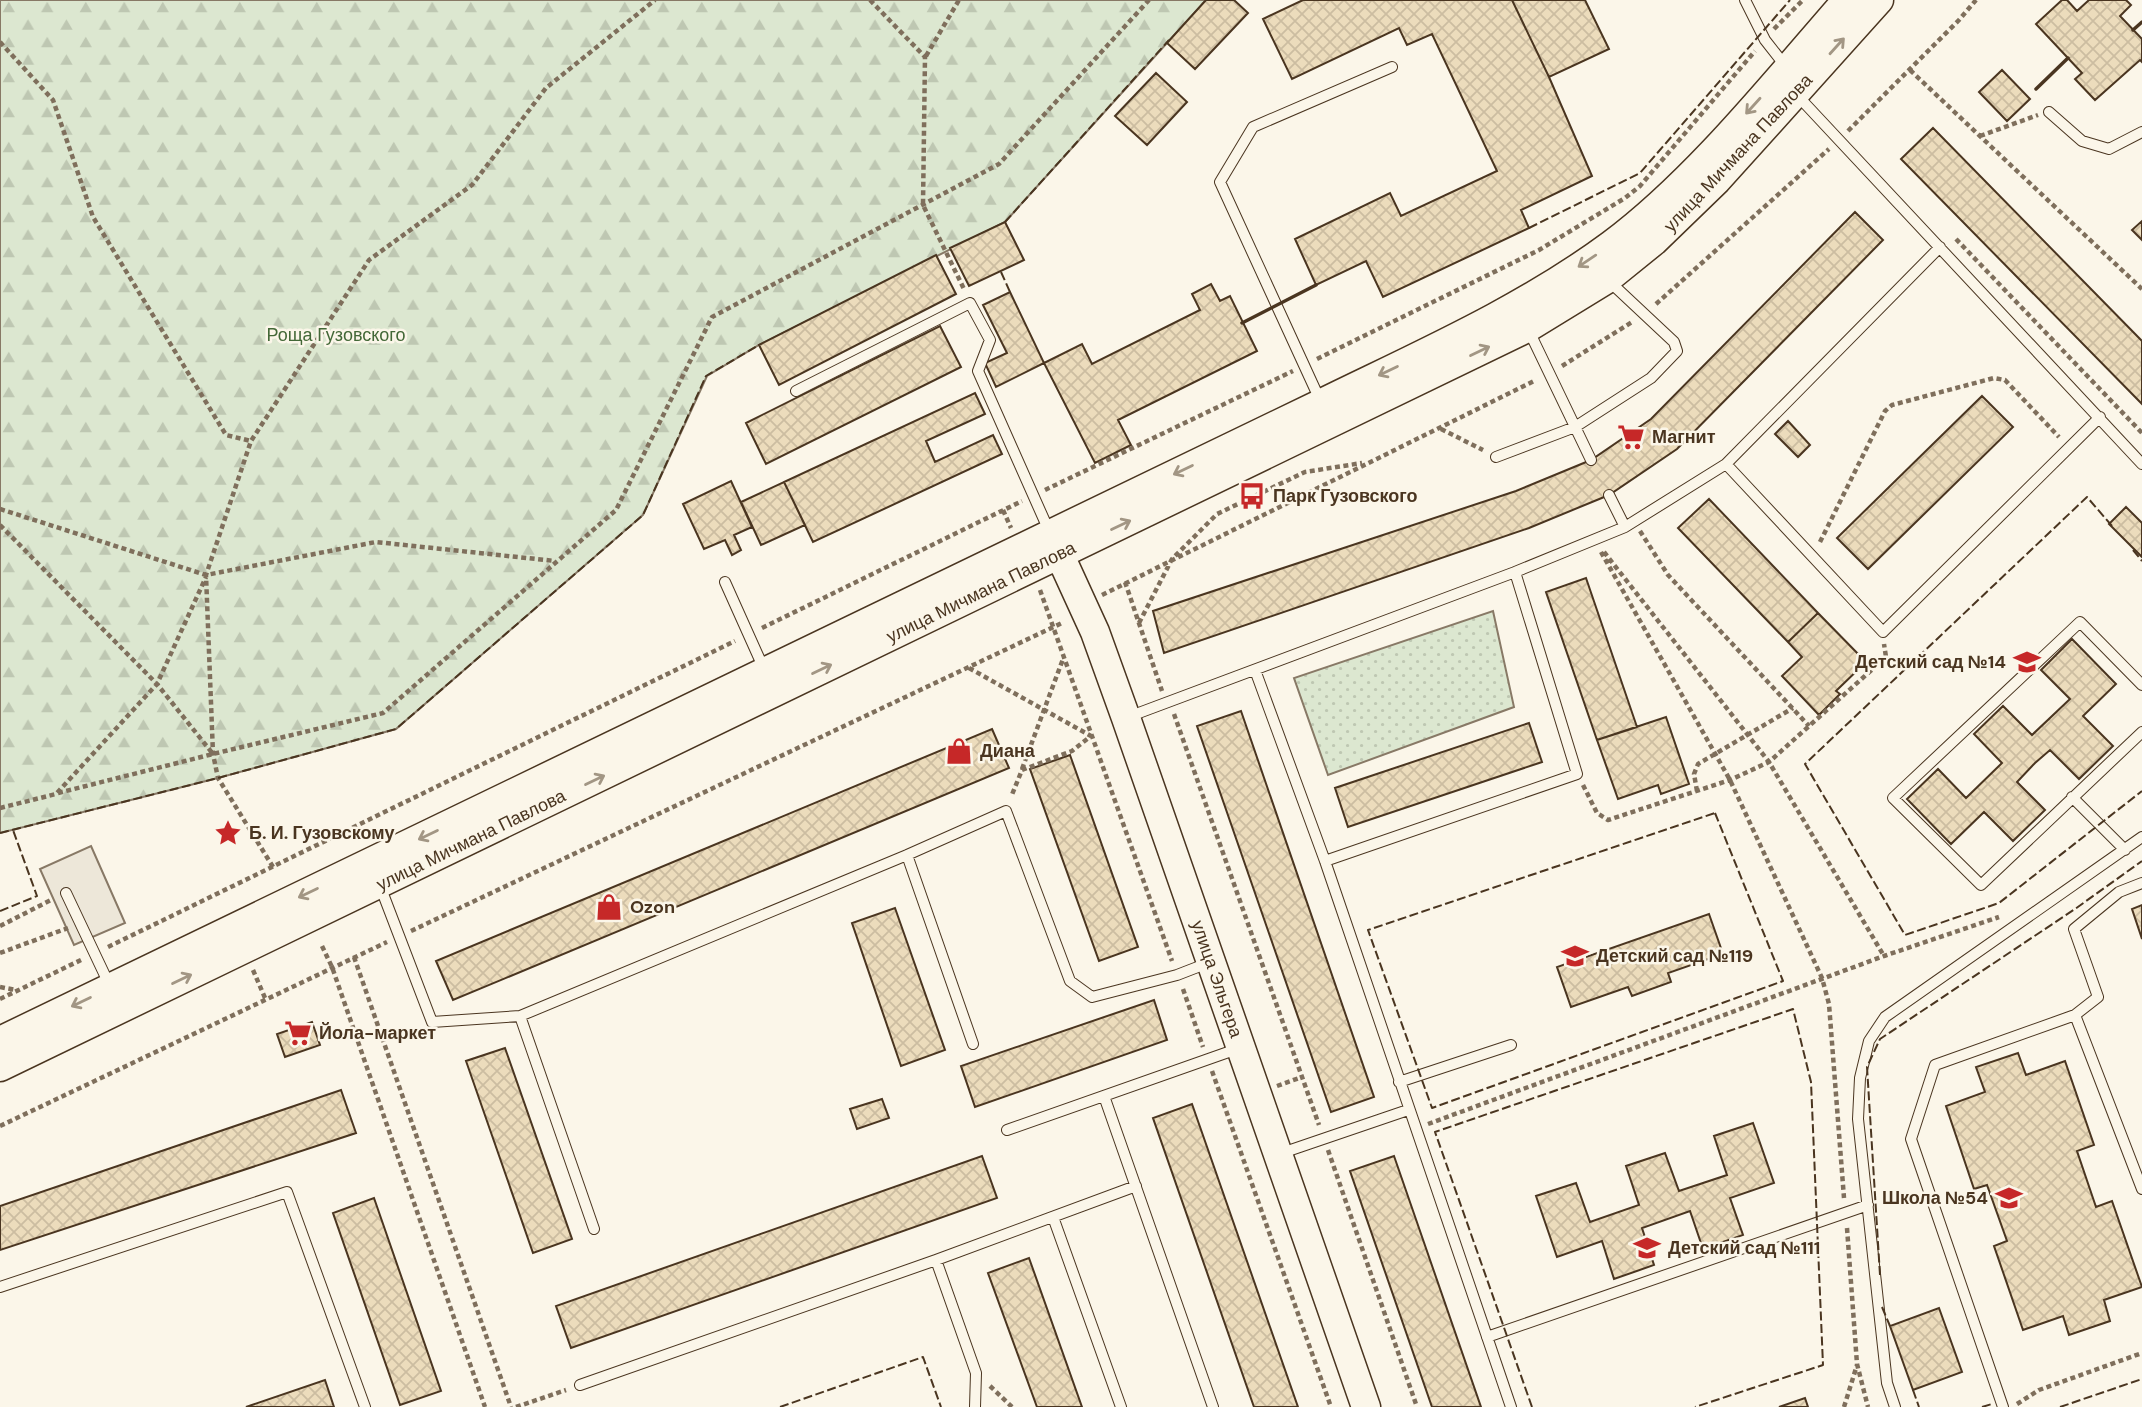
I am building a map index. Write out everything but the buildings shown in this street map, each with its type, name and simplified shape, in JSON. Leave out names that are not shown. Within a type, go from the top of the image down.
[{"type":"main road","name":"улица Мичмана Павлова","points":[[1522,317],[1657,206],[1863,3]]},
{"type":"main road","name":"улица Мичмана Павлова","points":[[0,1067],[116,998],[1522,317],[1606,279],[1654,241],[1717,180],[1787,79]]},
{"type":"main road","name":"улица Эльгера","points":[[1055,544],[1095,632],[1126,718],[1366,1407]]},
{"type":"main road","name":"улица Мичмана Павлова","points":[[0,1041],[116,998]]},
{"type":"lane","points":[[1745,0],[1787,79],[2142,464]]},
{"type":"lane","points":[[1327,413],[1220,182],[1253,127],[1392,67]]},
{"type":"lane","points":[[2049,112],[2082,141],[2109,149],[2142,132]]},
{"type":"lane","points":[[1126,718],[1515,572],[1625,527],[1726,464],[1940,247]]},
{"type":"lane","points":[[1496,457],[1575,427],[1651,378],[1677,351],[1674,342],[1606,279]]},
{"type":"lane","points":[[796,391],[970,303],[990,340],[978,372],[1055,544]]},
{"type":"lane","points":[[1522,317],[1591,460]]},
{"type":"lane","points":[[1726,464],[1883,632],[2100,417]]},
{"type":"lane","points":[[1609,495],[1625,527]]},
{"type":"lane","points":[[1325,861],[1577,774],[1515,572]]},
{"type":"lane","points":[[725,582],[770,682]]},
{"type":"lane","points":[[2142,685],[2080,622],[1893,798],[1981,885],[2142,732]]},
{"type":"lane","points":[[1255,670],[1325,861],[1511,1407]]},
{"type":"lane","points":[[2072,797],[2124,850]]},
{"type":"lane","points":[[375,874],[432,1023],[520,1016],[1006,811],[1070,981],[1092,998],[1177,975],[1212,962]]},
{"type":"lane","points":[[1895,1407],[1887,1383],[1858,1119],[1860,1078],[1869,1041],[1885,1017],[2142,837]]},
{"type":"lane","points":[[907,855],[973,1044]]},
{"type":"lane","points":[[2003,1407],[1911,1139],[1935,1065],[2075,1015],[2098,997],[2074,929],[2119,892],[2142,883]]},
{"type":"lane","points":[[66,893],[116,998]]},
{"type":"lane","points":[[2075,1015],[2142,1189]]},
{"type":"lane","points":[[520,1016],[594,1229]]},
{"type":"lane","points":[[1399,1082],[1511,1045]]},
{"type":"lane","points":[[1007,1130],[1241,1048]]},
{"type":"lane","points":[[1104,1096],[1213,1407]]},
{"type":"lane","points":[[1279,1154],[1408,1110]]},
{"type":"lane","points":[[580,1385],[936,1260],[1136,1186]]},
{"type":"lane","points":[[0,1287],[287,1192],[365,1407]]},
{"type":"lane","points":[[1487,1337],[1868,1205]]},
{"type":"lane","points":[[1053,1217],[1121,1407]]},
{"type":"lane","points":[[936,1260],[976,1373],[975,1407]]},
{"type":"path","points":[[56,794],[157,684],[206,575],[251,441],[369,260],[472,185],[546,88],[655,0]]},
{"type":"path","points":[[870,0],[925,57]]},
{"type":"path","points":[[959,0],[925,57],[923,205],[970,303]]},
{"type":"path","points":[[0,808],[383,713],[616,510],[712,317],[999,164],[1149,0]]},
{"type":"path","points":[[1768,35],[1803,0]]},
{"type":"path","points":[[1845,135],[1976,0]]},
{"type":"path","points":[[0,42],[52,100],[93,217],[226,435],[251,441]]},
{"type":"path","points":[[1309,363],[1539,250],[1625,198],[1640,186],[1760,46]]},
{"type":"path","points":[[1910,70],[2142,289]]},
{"type":"path","points":[[1980,136],[2049,112]]},
{"type":"path","points":[[1850,129],[1860,138]]},
{"type":"path","points":[[1648,310],[1835,144]]},
{"type":"path","points":[[1954,237],[2142,433]]},
{"type":"path","points":[[1554,370],[1599,345],[1637,319]]},
{"type":"path","points":[[1039,492],[1297,369]]},
{"type":"path","points":[[1095,598],[1542,377]]},
{"type":"path","points":[[1812,557],[1885,411],[1892,405],[1994,378],[2005,380],[2069,448]]},
{"type":"path","points":[[1440,429],[1496,457]]},
{"type":"path","points":[[1139,623],[1172,559],[1217,514],[1305,472],[1367,463]]},
{"type":"path","points":[[755,631],[1022,501]]},
{"type":"path","points":[[0,509],[206,575],[376,542],[556,562]]},
{"type":"path","points":[[1003,510],[1015,537]]},
{"type":"path","points":[[1634,521],[1668,575],[1809,726]]},
{"type":"path","points":[[0,525],[157,684],[213,754]]},
{"type":"path","points":[[1594,540],[1769,762],[1884,956]]},
{"type":"path","points":[[1594,540],[1730,780],[1822,978],[1829,1004],[1857,1364],[1868,1407]]},
{"type":"path","points":[[206,575],[213,754],[218,778],[273,867]]},
{"type":"path","points":[[1125,582],[1163,693]]},
{"type":"path","points":[[1037,583],[1174,965]]},
{"type":"path","points":[[409,932],[1052,628]]},
{"type":"path","points":[[1577,774],[1597,813],[1608,820],[1730,780],[1769,762],[1885,657],[1883,632]]},
{"type":"path","points":[[104,948],[739,639]]},
{"type":"path","points":[[1006,811],[1063,659]]},
{"type":"path","points":[[968,667],[1091,736]]},
{"type":"path","points":[[1172,708],[1320,1129]]},
{"type":"path","points":[[1697,791],[1695,774],[1698,764],[1793,708]]},
{"type":"path","points":[[1022,769],[1072,751],[1091,736]]},
{"type":"path","points":[[0,926],[66,893]]},
{"type":"path","points":[[1415,1129],[1822,978],[2007,914]]},
{"type":"path","points":[[0,953],[80,923]]},
{"type":"path","points":[[0,1126],[392,940]]},
{"type":"path","points":[[321,946],[332,967],[485,1407]]},
{"type":"path","points":[[0,999],[89,957]]},
{"type":"path","points":[[354,957],[514,1407],[580,1385]]},
{"type":"path","points":[[250,963],[265,999]]},
{"type":"path","points":[[1180,982],[1205,1052]]},
{"type":"path","points":[[0,987],[19,990]]},
{"type":"path","points":[[1213,1074],[1331,1407]]},
{"type":"path","points":[[1271,1088],[1302,1077]]},
{"type":"path","points":[[1327,1147],[1417,1407]]},
{"type":"path","points":[[2012,1407],[2039,1390],[2142,1353]]},
{"type":"path","points":[[1844,1407],[1857,1364]]},
{"type":"path","points":[[976,1373],[1012,1407]]},
{"type":"green space","name":"Роща Гузовского","points":[[0,0],[1206,0],[1005,222],[759,345],[707,376],[643,515],[396,729],[218,778],[0,833]]},
{"type":"green space","points":[[1493,611],[1514,707],[1328,775],[1294,678]]},
{"type":"shaded area","points":[[91,846],[125,923],[74,945],[40,869]]},
{"type":"fence","points":[[1529,228],[1640,173],[1790,0]]},
{"type":"fence","points":[[1005,222],[1169,40]]},
{"type":"fence","points":[[1001,272],[1010,292]]},
{"type":"fence","points":[[0,833],[218,778],[396,729],[643,515],[706,376],[759,345]]},
{"type":"fence","points":[[2112,526],[2087,497],[1805,764],[1905,935],[1999,903],[2142,791]]},
{"type":"fence","points":[[2133,550],[2142,561]]},
{"type":"fence","points":[[1715,813],[1783,981],[1432,1108],[1368,930],[1715,813]]},
{"type":"fence","points":[[0,911],[37,896],[13,830]]},
{"type":"fence","points":[[1880,1275],[1867,1067],[1880,1039],[2142,861]]},
{"type":"fence","points":[[1532,1407],[1435,1132],[1793,1009],[1811,1082],[1823,1365],[1695,1407]]},
{"type":"fence","points":[[1882,1307],[1890,1326]]},
{"type":"fence","points":[[780,1407],[923,1357],[941,1407]]},
{"type":"fence","points":[[2060,1407],[2142,1379]]},
{"type":"fence","points":[[1913,1390],[1919,1407]]},
{"type":"fence","points":[[1982,1407],[1992,1404]]},
{"type":"wall","points":[[2133,30],[2142,22]]},
{"type":"wall","points":[[2036,89],[2068,58]]},
{"type":"wall","points":[[1242,323],[1316,285]]},
{"type":"place","name":"Магнит","points":[[1631,437]]},
{"type":"place","name":"Парк Гузовского","points":[[1252,496]]},
{"type":"place","name":"Детский сад №14","points":[[2027,662]]},
{"type":"place","name":"Диана","points":[[959,751]]},
{"type":"place","name":"Б. И. Гузовскому","points":[[228,833]]},
{"type":"place","name":"Ozon","points":[[609,907]]},
{"type":"place","name":"Детский сад №119","points":[[1575,956]]},
{"type":"place","name":"Йола-маркет","points":[[298,1033]]},
{"type":"place","name":"Школа №54","points":[[2009,1198]]},
{"type":"place","name":"Детский сад №111","points":[[1647,1248]]}]
